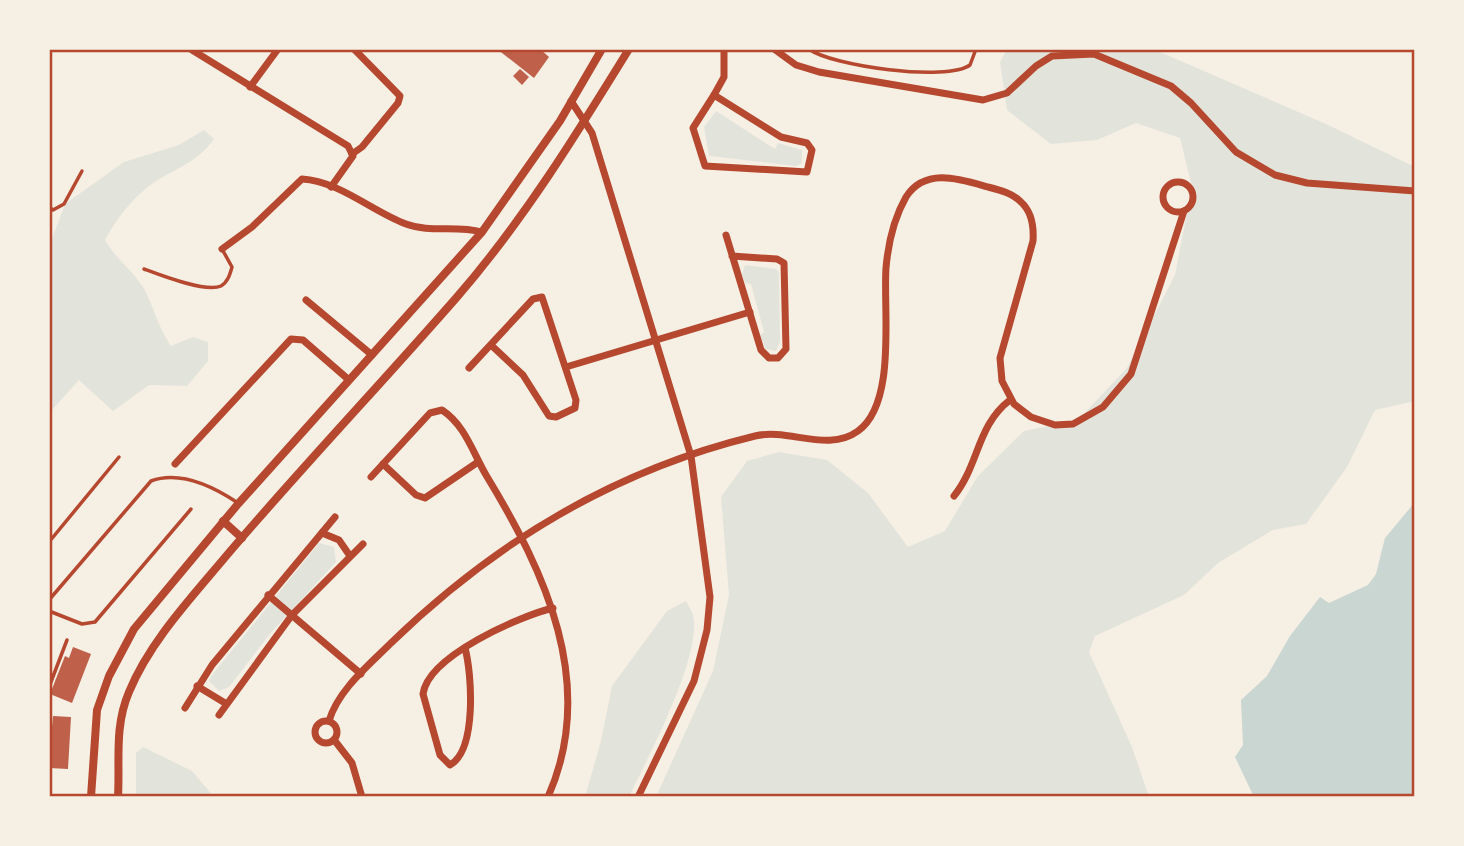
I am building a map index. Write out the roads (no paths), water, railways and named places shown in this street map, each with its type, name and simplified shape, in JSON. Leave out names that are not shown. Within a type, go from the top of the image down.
[{"type":"street","points":[[250,87],[278,49]]},
{"type":"street","points":[[352,153],[366,143],[400,96],[354,49]]},
{"type":"street","points":[[91,797],[94,724],[108,676],[144,615],[238,503],[482,232],[603,49]]},
{"type":"street","points":[[118,797],[120,724],[129,690],[164,633],[242,538],[485,263],[533,200],[629,49]]},
{"type":"street","points":[[714,95],[781,137],[807,143],[812,150],[807,172],[705,166],[693,137],[693,128],[724,77],[724,49]]},
{"type":"street","points":[[774,49],[796,65],[819,72],[983,100],[1007,93],[1036,66],[1052,56],[1094,54],[1171,86],[1198,109],[1236,152],[1275,175],[1307,183],[1415,191]]},
{"type":"street","points":[[192,50],[348,146],[352,153],[351,160],[331,187]]},
{"type":"street","points":[[571,101],[592,133],[691,456],[710,597],[707,630],[683,709],[638,797]]},
{"type":"street","points":[[329,721],[338,701],[361,674],[440,598],[522,537],[613,485],[691,456],[775,433],[838,440],[858,431],[868,421],[883,372],[887,327],[886,269],[893,231],[912,189],[937,177],[956,178],[1008,193],[1024,204],[1031,218],[1033,241],[1000,358],[1002,381],[1010,400],[1031,417],[1065,425],[1094,415],[1111,399],[1136,363],[1184,211],[1193,198],[1191,188],[1182,182],[1171,184],[1165,190],[1164,202],[1172,210],[1184,211]]},
{"type":"street","points":[[222,249],[252,227],[299,180],[307,179],[331,187],[410,225],[467,228],[482,232]]},
{"type":"street","points":[[726,235],[732,256],[763,353],[769,358],[780,357],[786,349],[784,263],[732,256]]},
{"type":"street","points":[[469,368],[533,299],[540,296],[545,300],[576,406],[551,417],[523,374],[491,345]]},
{"type":"street","points":[[306,300],[372,355]]},
{"type":"street","points":[[566,367],[750,312]]},
{"type":"street","points":[[175,464],[291,339],[303,340],[349,380]]},
{"type":"street","points":[[954,496],[971,469],[989,420],[1010,400]]},
{"type":"street","points":[[371,477],[437,410],[455,421],[522,537],[540,571],[554,608],[565,669],[566,715],[560,761],[548,797]]},
{"type":"street","points":[[383,464],[416,495],[425,498],[478,462]]},
{"type":"street","points":[[185,708],[197,686],[268,595],[335,517]]},
{"type":"street","points":[[223,521],[242,538]]},
{"type":"street","points":[[321,533],[339,540],[350,556]]},
{"type":"street","points":[[219,715],[225,703],[292,615],[363,544]]},
{"type":"street","points":[[268,595],[361,674]]},
{"type":"street","points":[[465,648],[472,684],[470,714],[461,752],[450,765],[438,751],[423,690],[428,682],[465,648],[501,626],[554,608]]},
{"type":"street","points":[[197,686],[225,703]]},
{"type":"street","points":[[329,721],[338,731],[335,740]]},
{"type":"street","points":[[329,721],[318,724],[315,734],[324,744],[335,740]]},
{"type":"street","points":[[335,740],[352,763],[362,797]]},
{"type":"lane","points":[[809,49],[832,59],[884,68],[950,73],[970,65],[976,49]]},
{"type":"lane","points":[[49,207],[53,210],[64,204],[82,171]]},
{"type":"lane","points":[[144,269],[184,282],[217,287],[226,282],[232,267],[222,249]]},
{"type":"lane","points":[[49,542],[119,457]]},
{"type":"lane","points":[[49,600],[152,481],[169,478],[203,482],[238,503]]},
{"type":"lane","points":[[49,611],[82,624],[95,622],[191,509]]},
{"type":"lane","points":[[49,687],[67,640]]}]
